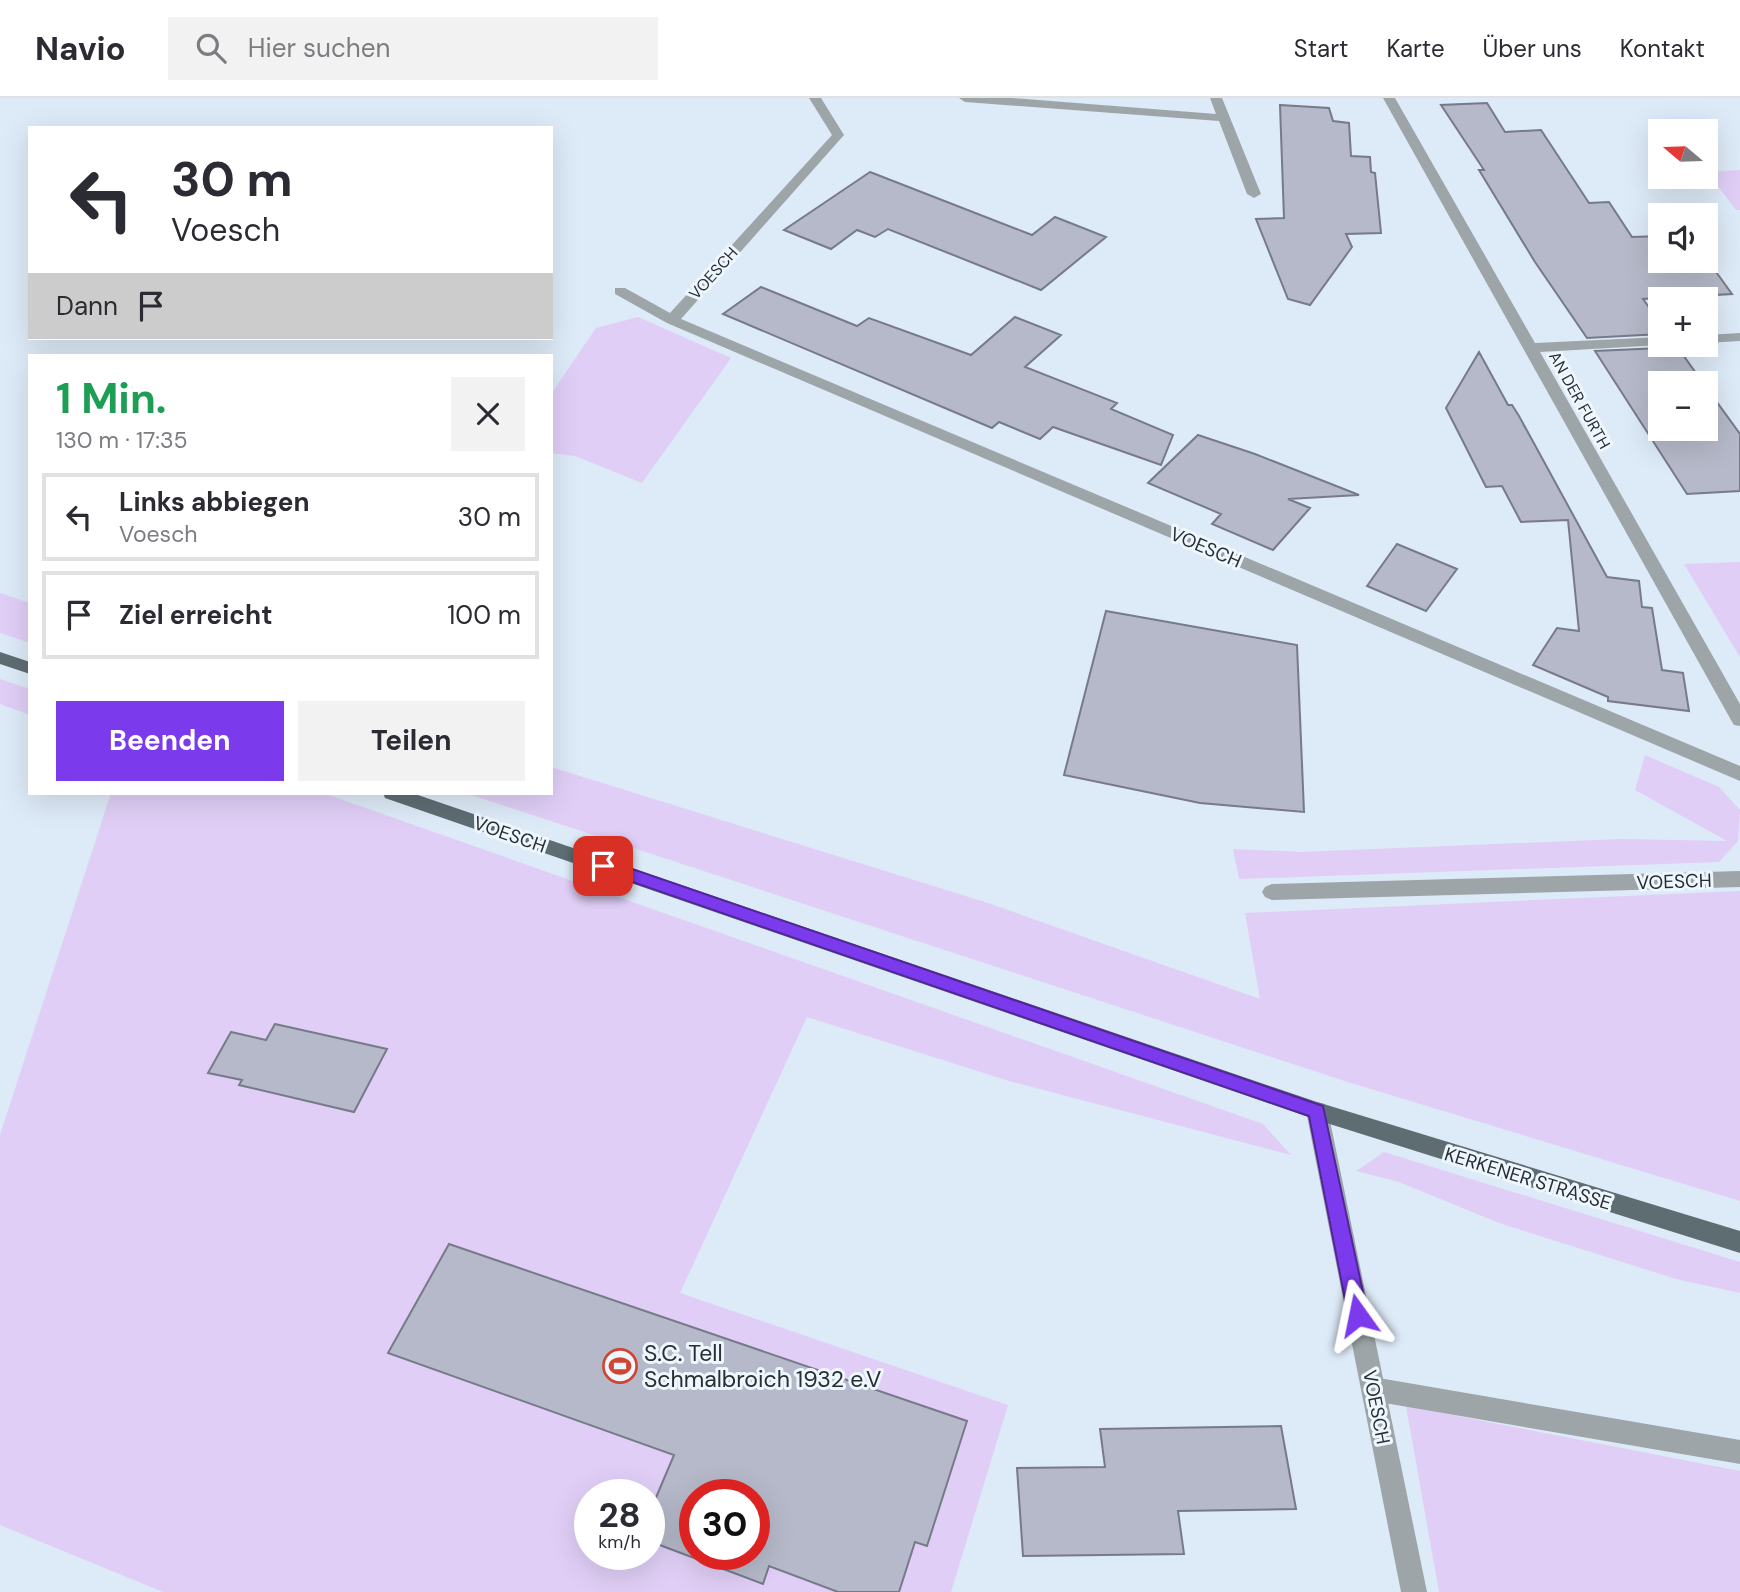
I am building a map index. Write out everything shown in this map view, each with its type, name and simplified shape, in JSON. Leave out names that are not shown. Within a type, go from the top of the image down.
[{"type":"main road","points":[[0,658],[28,667]]},
{"type":"main road","name":"VOESCH","points":[[398,795],[1317,1111]]},
{"type":"main road","name":"KERKENER STRASSE","points":[[1317,1111],[1740,1242]]},
{"type":"street","name":"VOESCH","points":[[672,320],[838,135],[815,98]]},
{"type":"street","points":[[965,98],[1223,118]]},
{"type":"street","points":[[1216,98],[1254,194]]},
{"type":"street","name":"AN DER FURTH","points":[[1389,98],[1740,720]]},
{"type":"street","name":"VOESCH","points":[[620,291],[672,320],[1740,774]]},
{"type":"street","points":[[1718,338],[1740,337]]},
{"type":"street","points":[[1530,348],[1648,342]]},
{"type":"street","name":"VOESCH","points":[[1272,892],[1740,879]]},
{"type":"street","name":"VOESCH","points":[[1317,1111],[1414,1592]]},
{"type":"street","points":[[1373,1388],[1740,1452]]},
{"type":"shaded area","points":[[1740,170],[1740,210],[1736,210],[1718,186],[1718,171]]},
{"type":"shaded area","points":[[638,317],[731,358],[642,483],[575,456],[553,453],[553,391],[596,328]]},
{"type":"shaded area","points":[[1740,562],[1740,657],[1684,564]]},
{"type":"shaded area","points":[[0,593],[28,602],[28,642],[0,633]]},
{"type":"shaded area","points":[[0,679],[28,688],[28,714],[0,704]]},
{"type":"shaded area","points":[[1645,755],[1719,787],[1740,810],[1738,841],[1719,862],[1239,879],[1233,849],[1302,852],[1621,839],[1727,841],[1635,790]]},
{"type":"shaded area","points":[[553,768],[988,903],[1260,999],[1245,913],[1740,891],[1740,1201],[1351,1083],[471,795],[553,795]]},
{"type":"shaded area","points":[[110,795],[329,795],[1263,1124],[1291,1155],[1009,1081],[807,1017],[680,1293],[1008,1405],[951,1592],[163,1592],[0,1525],[0,1135]]},
{"type":"shaded area","points":[[1384,1152],[1740,1262],[1740,1293],[1676,1279],[1499,1223],[1399,1182],[1356,1171]]},
{"type":"shaded area","points":[[1406,1406],[1740,1471],[1740,1592],[1439,1592]]},
{"type":"building","points":[[1487,103],[1505,132],[1541,130],[1589,203],[1609,202],[1632,237],[1648,236],[1648,273],[1717,273],[1732,294],[1718,295],[1718,287],[1648,287],[1648,299],[1643,299],[1648,306],[1648,335],[1587,338],[1535,262],[1479,170],[1484,170],[1441,105]]},
{"type":"building","points":[[1280,105],[1329,108],[1333,121],[1349,123],[1351,156],[1370,157],[1371,172],[1375,173],[1381,233],[1346,234],[1352,247],[1310,305],[1288,299],[1256,219],[1284,218]]},
{"type":"building","points":[[870,172],[1032,235],[1055,217],[1106,237],[1041,290],[888,229],[875,237],[857,230],[831,249],[784,230]]},
{"type":"building","points":[[761,287],[857,326],[869,318],[971,355],[1015,317],[1061,335],[1025,367],[1117,403],[1111,409],[1173,435],[1161,465],[1053,427],[1040,439],[999,422],[992,428],[723,314]]},
{"type":"building","points":[[1648,349],[1648,357],[1685,357],[1694,371],[1648,371],[1648,433],[1595,351]]},
{"type":"building","points":[[1479,352],[1508,405],[1512,405],[1519,416],[1607,577],[1639,581],[1642,607],[1652,608],[1662,670],[1683,673],[1689,711],[1608,701],[1608,697],[1533,665],[1557,628],[1579,631],[1568,520],[1521,522],[1502,486],[1486,487],[1446,408]]},
{"type":"building","points":[[1718,404],[1740,434],[1740,491],[1687,494],[1653,441],[1718,441]]},
{"type":"building","points":[[1198,435],[1255,454],[1359,495],[1288,499],[1310,508],[1273,550],[1212,524],[1221,514],[1148,483]]},
{"type":"building","points":[[1397,544],[1457,569],[1426,611],[1367,586]]},
{"type":"building","points":[[1106,611],[1297,645],[1304,812],[1200,803],[1064,775]]},
{"type":"building","points":[[275,1024],[387,1049],[354,1112],[239,1085],[242,1080],[208,1073],[231,1032],[266,1040]]},
{"type":"building","points":[[449,1244],[967,1421],[927,1546],[915,1542],[899,1592],[838,1592],[770,1566],[770,1479],[679,1479],[679,1552],[665,1547],[664,1479],[674,1455],[388,1353]]},
{"type":"building","points":[[1281,1426],[1296,1509],[1178,1511],[1184,1554],[1023,1556],[1017,1468],[1105,1467],[1100,1429]]},
{"type":"building","points":[[726,1570],[768,1570],[763,1584]]},
{"type":"place","name":"S.C. Tell Schmalbroich 1932 e.V","points":[[620,1366]]},
{"type":"route","points":[[603,866],[1317,1111],[1358,1315]]}]
